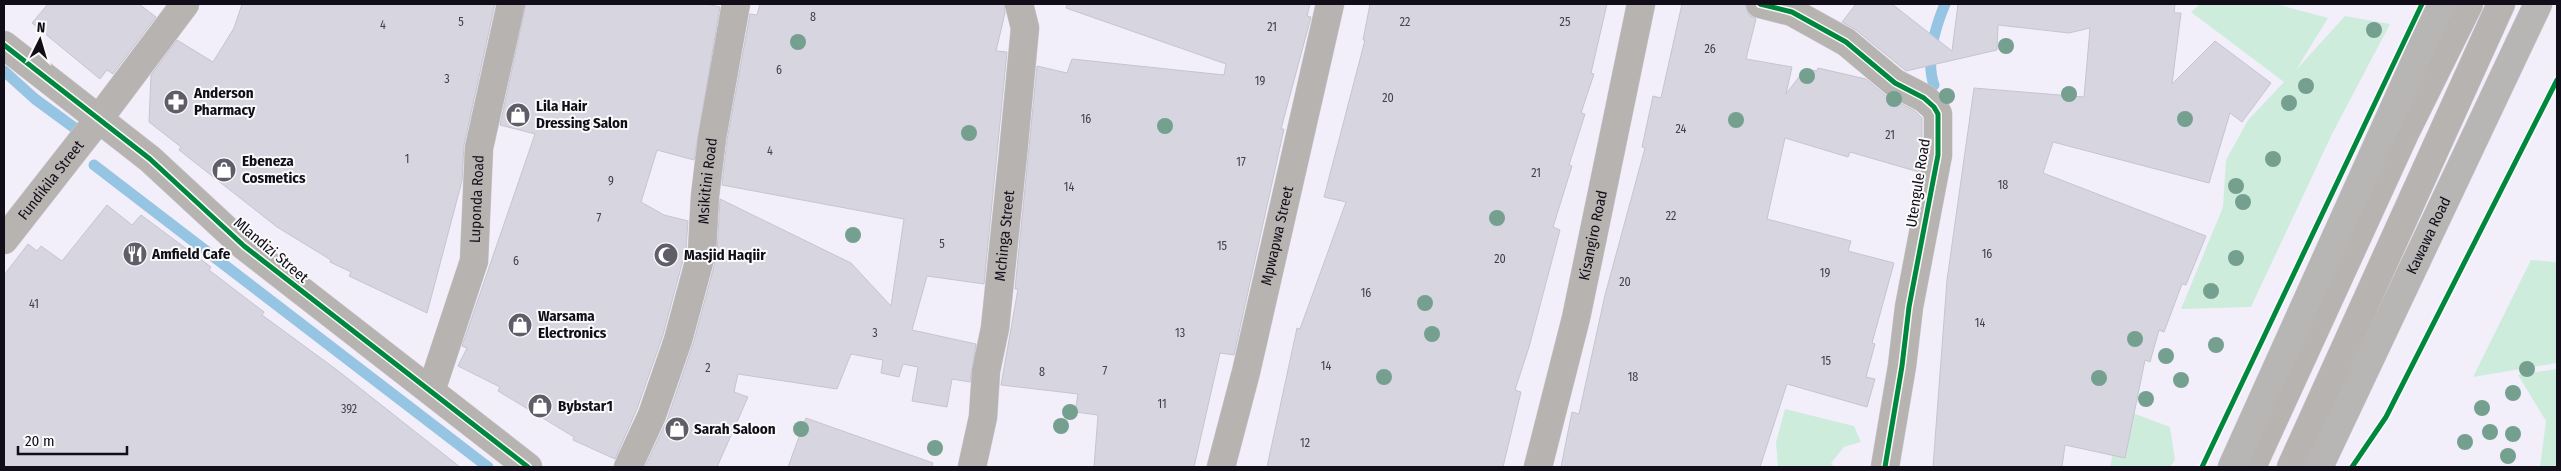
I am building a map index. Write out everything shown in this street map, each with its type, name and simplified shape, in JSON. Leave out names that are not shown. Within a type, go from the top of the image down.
[{"type":"main road","points":[[2232,467],[2441,4]]},
{"type":"main road","name":"Kawawa Road","points":[[2319,467],[2538,4]]},
{"type":"street","name":"Fundikila Street","points":[[4,240],[98,120],[184,4]]},
{"type":"street","name":"Luponda Road","points":[[431,391],[474,261],[479,148],[511,4]]},
{"type":"street","name":"Msikitini Road","points":[[628,467],[652,415],[678,340],[702,251],[705,196],[712,138],[736,4]]},
{"type":"street","name":"Mchinga Street","points":[[972,467],[983,417],[986,371],[995,328],[1014,154],[1025,28],[1019,4]]},
{"type":"street","name":"Mpwapwa Street","points":[[1221,467],[1248,362],[1330,4]]},
{"type":"street","name":"Kisangiro Road","points":[[1538,467],[1580,299],[1641,4]]},
{"type":"street","name":"Utengule Road","points":[[1760,4],[1792,12],[1846,42],[1895,84],[1924,98],[1934,107],[1938,114],[1938,155],[1909,307],[1902,366],[1885,467]]},
{"type":"street","points":[[2252,467],[2406,131],[2469,4]]},
{"type":"street","name":"Kawawa Road","points":[[2291,467],[2501,4]]},
{"type":"street","name":"Mlandizi Street","points":[[4,45],[150,159],[244,246],[528,467]]},
{"type":"green space","points":[[2200,4],[2276,4],[2328,18],[2296,70],[2345,16],[2390,24],[2332,134],[2251,307],[2181,309],[2223,207],[2226,160],[2248,120],[2284,82],[2191,12]]},
{"type":"green space","points":[[2531,260],[2557,262],[2557,363],[2473,377]]},
{"type":"green space","points":[[2557,369],[2557,467],[2540,467],[2546,421],[2518,375]]},
{"type":"green space","points":[[1785,409],[1854,426],[1861,442],[1844,447],[1831,463],[1834,467],[1778,467],[1776,442]]},
{"type":"green space","points":[[2122,409],[2170,427],[2175,460],[2170,467],[2110,467]]},
{"type":"building","points":[[48,4],[139,4],[156,17],[113,74],[107,70],[100,79],[32,23]]},
{"type":"building","points":[[242,4],[495,4],[464,145],[462,181],[427,313],[349,276],[351,272],[330,262],[331,260],[277,227],[179,150],[181,147],[149,122],[151,75],[177,40],[213,62],[234,28]]},
{"type":"building","points":[[526,4],[707,4],[720,7],[694,160],[657,150],[641,202],[664,215],[688,221],[686,249],[663,335],[637,409],[615,459],[573,440],[574,437],[498,391],[500,387],[458,366],[467,348],[462,346],[535,134],[500,125]]},
{"type":"building","points":[[760,4],[1004,4],[1005,13],[996,51],[1007,52],[984,284],[927,276],[912,330],[976,344],[970,382],[952,379],[947,407],[912,401],[918,367],[903,364],[899,377],[881,373],[883,360],[851,354],[837,389],[738,374],[734,392],[748,397],[717,467],[645,467],[667,420],[693,344],[717,255],[720,199],[851,263],[891,306],[904,219],[722,185],[727,140],[750,14],[757,15]]},
{"type":"building","points":[[1067,4],[1310,4],[1307,16],[1311,17],[1281,129],[1284,129],[1234,355],[1220,353],[1194,467],[1094,467],[1098,415],[1075,412],[1078,394],[1001,385],[1018,289],[1015,289],[1037,66],[1067,73],[1072,59],[1224,75],[1226,64],[1066,8]]},
{"type":"building","points":[[1370,4],[1607,4],[1591,73],[1594,74],[1581,113],[1585,114],[1569,165],[1572,166],[1553,227],[1560,230],[1529,347],[1515,390],[1521,392],[1503,467],[1267,467],[1297,328],[1300,329],[1346,202],[1324,197],[1365,40],[1363,40]]},
{"type":"building","points":[[1682,4],[1745,4],[1749,15],[1756,19],[1746,59],[1792,67],[1786,94],[1805,69],[1817,71],[1818,68],[1866,79],[1885,95],[1915,111],[1922,118],[1922,154],[1919,172],[1850,152],[1848,157],[1785,138],[1767,219],[1851,241],[1848,251],[1894,263],[1872,343],[1875,344],[1866,377],[1875,379],[1867,407],[1787,384],[1760,467],[1561,467],[1572,412],[1579,414],[1605,295],[1645,148],[1642,147],[1653,96],[1661,98]]},
{"type":"building","points":[[1856,4],[1892,4],[1952,51],[1958,4],[2175,4],[2174,13],[2181,13],[2172,84],[2215,41],[2271,83],[2242,122],[2230,113],[2209,183],[2053,142],[2043,173],[2206,236],[2186,285],[2182,284],[2164,332],[2159,330],[2150,362],[2145,360],[2125,458],[2065,445],[2062,467],[1933,467],[1947,280],[1974,88],[2084,97],[2090,28],[2069,33],[1998,25],[1997,50],[1906,71],[1856,30],[1842,22]]},
{"type":"building","points":[[107,205],[132,225],[141,215],[211,267],[209,270],[264,312],[262,315],[337,370],[460,467],[4,467],[4,275],[28,244],[37,251],[41,246],[62,261]]},
{"type":"building","points":[[806,418],[933,463],[932,467],[788,467]]},
{"type":"waterway","points":[[1934,85],[1931,75],[1932,44],[1945,4]]},
{"type":"waterway","points":[[4,71],[35,99],[76,129]]},
{"type":"waterway","points":[[94,165],[488,467]]},
{"type":"cycle path","points":[[1760,4],[1792,12],[1846,42],[1895,83],[1924,98],[1934,107],[1938,114],[1938,155],[1909,307],[1902,366],[1885,467]]},
{"type":"cycle path","points":[[2202,467],[2422,4]]},
{"type":"cycle path","points":[[4,45],[150,159],[244,246],[528,467]]},
{"type":"cycle path","points":[[2352,467],[2386,417],[2557,80]]},
{"type":"place","name":"Anderson Pharmacy","points":[[176,102]]},
{"type":"place","name":"Lila Hair Dressing Salon","points":[[518,115]]},
{"type":"place","name":"Ebeneza Cosmetics","points":[[224,170]]},
{"type":"place","name":"Amfield Cafe","points":[[135,254]]},
{"type":"place","name":"Masjid Haqiir","points":[[666,255]]},
{"type":"place","name":"Warsama Electronics","points":[[520,325]]},
{"type":"place","name":"Bybstar1","points":[[540,406]]},
{"type":"place","name":"Sarah Saloon","points":[[677,429]]}]
